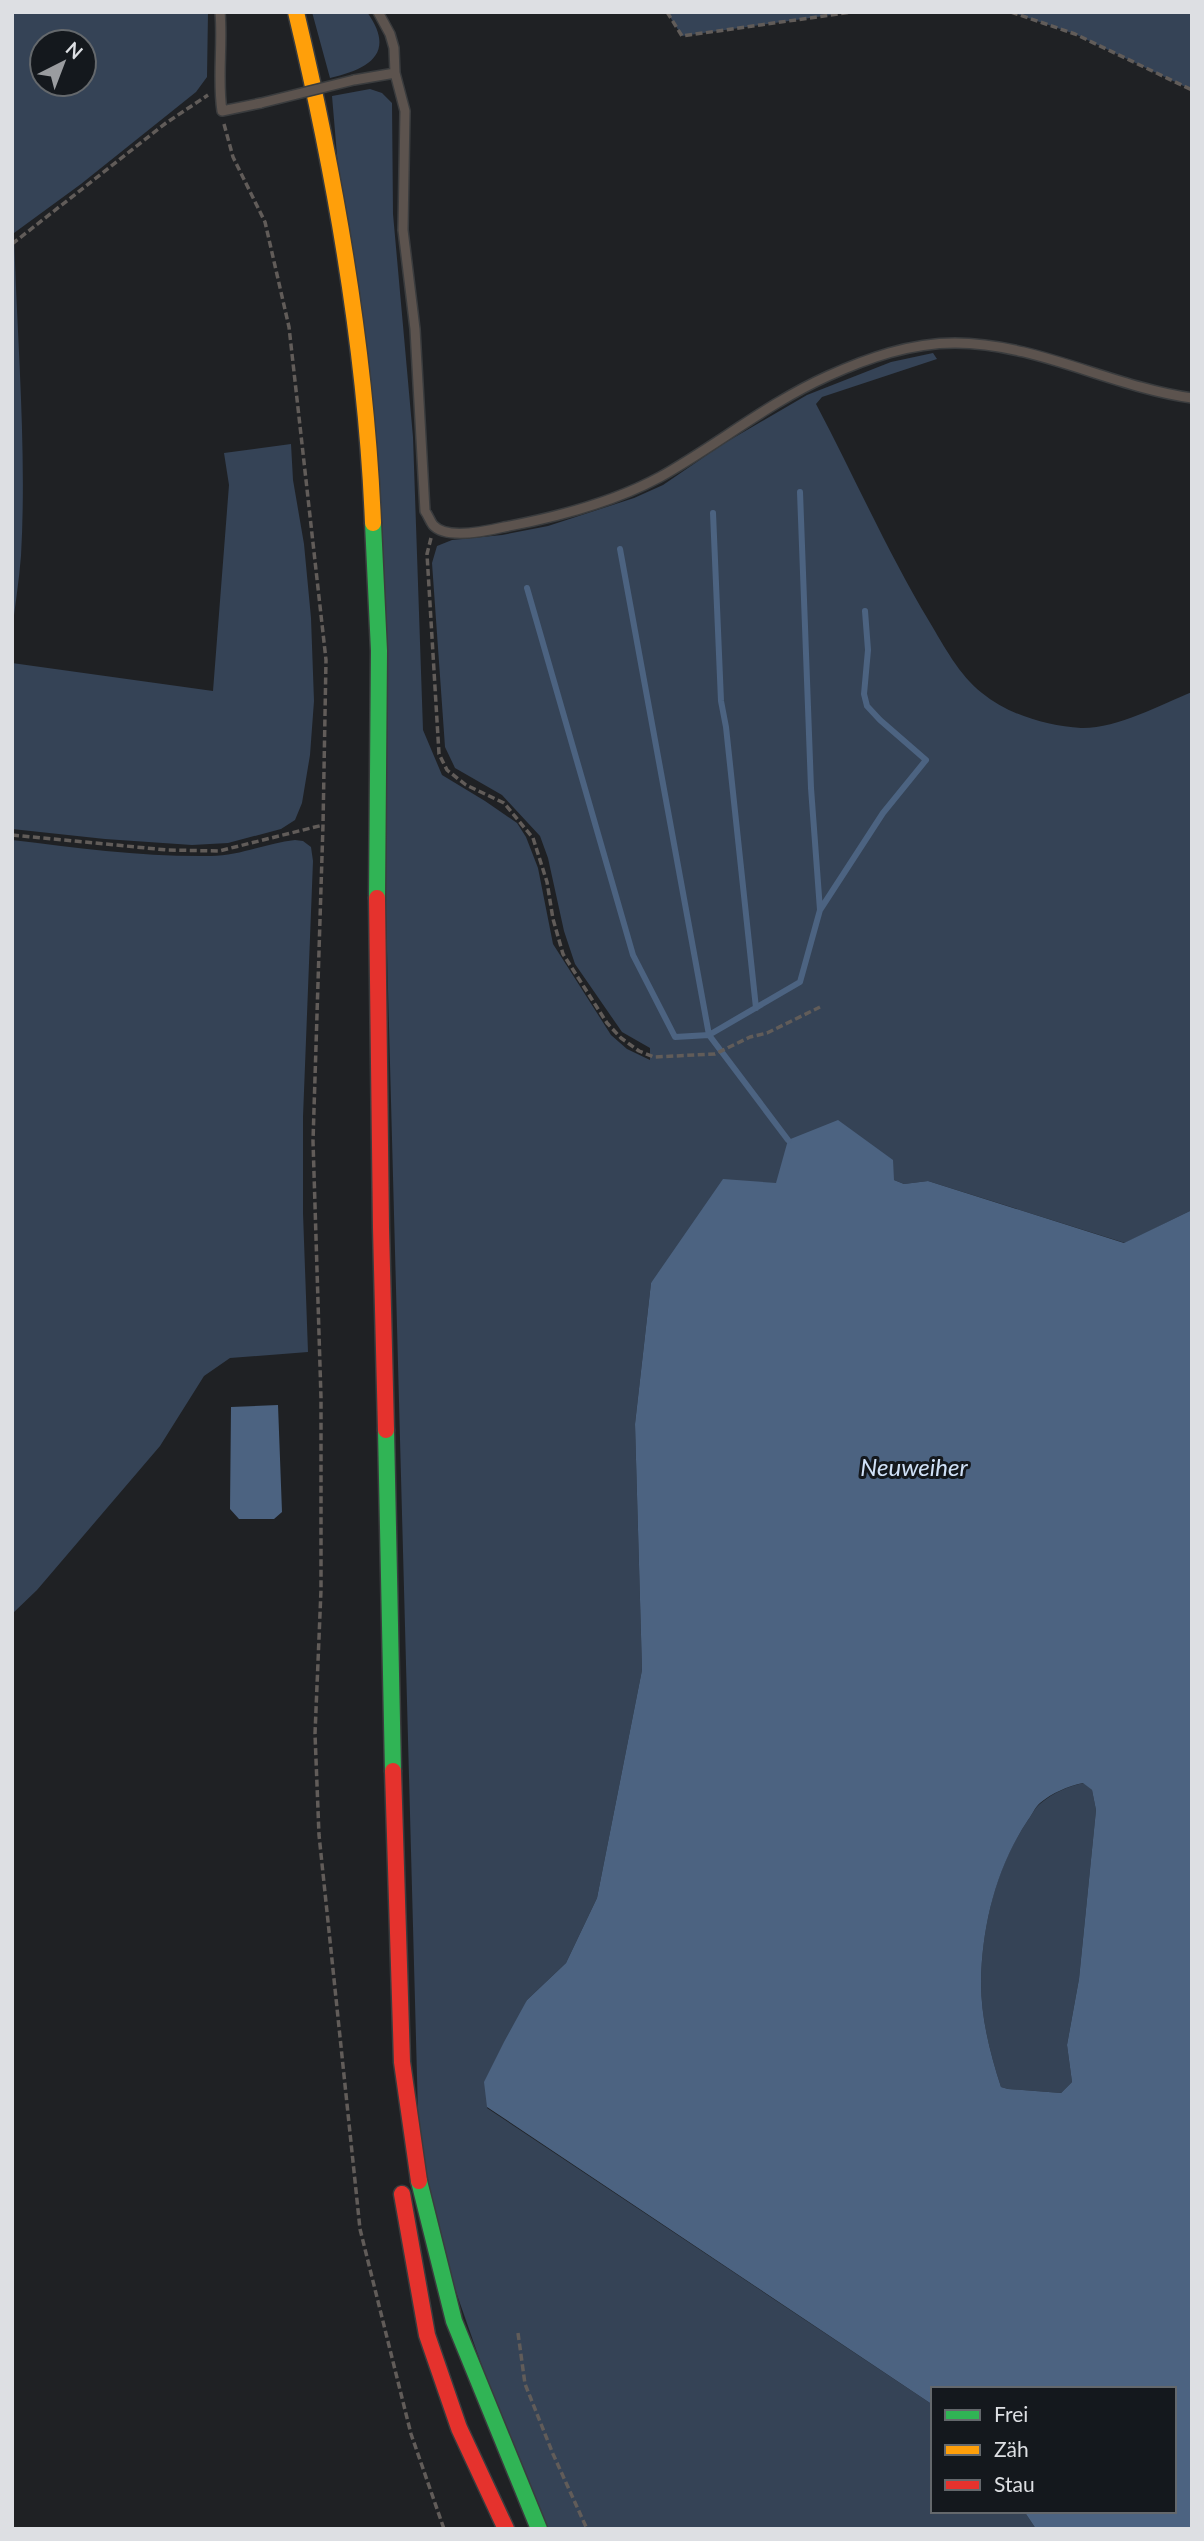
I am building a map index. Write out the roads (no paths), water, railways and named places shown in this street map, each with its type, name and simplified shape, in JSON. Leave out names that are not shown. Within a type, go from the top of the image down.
[{"type":"highway","points":[[296,12],[321,117],[356,328],[372,503],[379,651],[377,904],[381,1228],[390,1681],[402,2062],[420,2189],[454,2321],[539,2529]]},
{"type":"highway","points":[[402,2062],[396,2118],[404,2214],[427,2336],[459,2428],[506,2529]]},
{"type":"highway","points":[[459,2428],[471,2492]]},
{"type":"lane","points":[[220,12],[219,89],[222,111],[395,73]]},
{"type":"lane","points":[[378,12],[394,48],[395,73],[405,111],[403,230],[415,328],[425,510],[434,526],[445,532],[479,532],[598,505],[657,478],[791,394],[827,376],[887,353],[919,346],[955,343],[991,346],[1192,398]]},
{"type":"water","name":"Neuweiher","points":[[838,1120],[893,1160],[894,1180],[904,1184],[928,1181],[1124,1243],[1192,1210],[1192,2529],[1036,2529],[1025,2513],[1176,2513],[1176,2387],[931,2387],[931,2404],[487,2107],[484,2082],[504,2042],[527,2000],[566,1963],[597,1898],[642,1670],[635,1424],[651,1283],[723,1179],[776,1183],[788,1140]],"holes":[[[1083,1783],[1092,1790],[1096,1810],[1079,1979],[1067,2045],[1072,2082],[1061,2093],[1001,2087],[987,2035],[981,1995],[984,1940],[999,1878],[1017,1838],[1038,1805],[1045,1799]]]},
{"type":"water","points":[[278,1405],[282,1512],[274,1519],[239,1519],[230,1509],[231,1407]]},
{"type":"waterway","points":[[788,1140],[709,1035],[800,982],[820,910],[811,788],[800,492]]},
{"type":"waterway","points":[[713,513],[721,701],[756,1008]]},
{"type":"waterway","points":[[527,588],[633,955],[675,1037],[709,1035],[620,549]]},
{"type":"waterway","points":[[820,910],[883,813],[926,760],[867,706],[864,694],[868,650],[865,611]]}]
